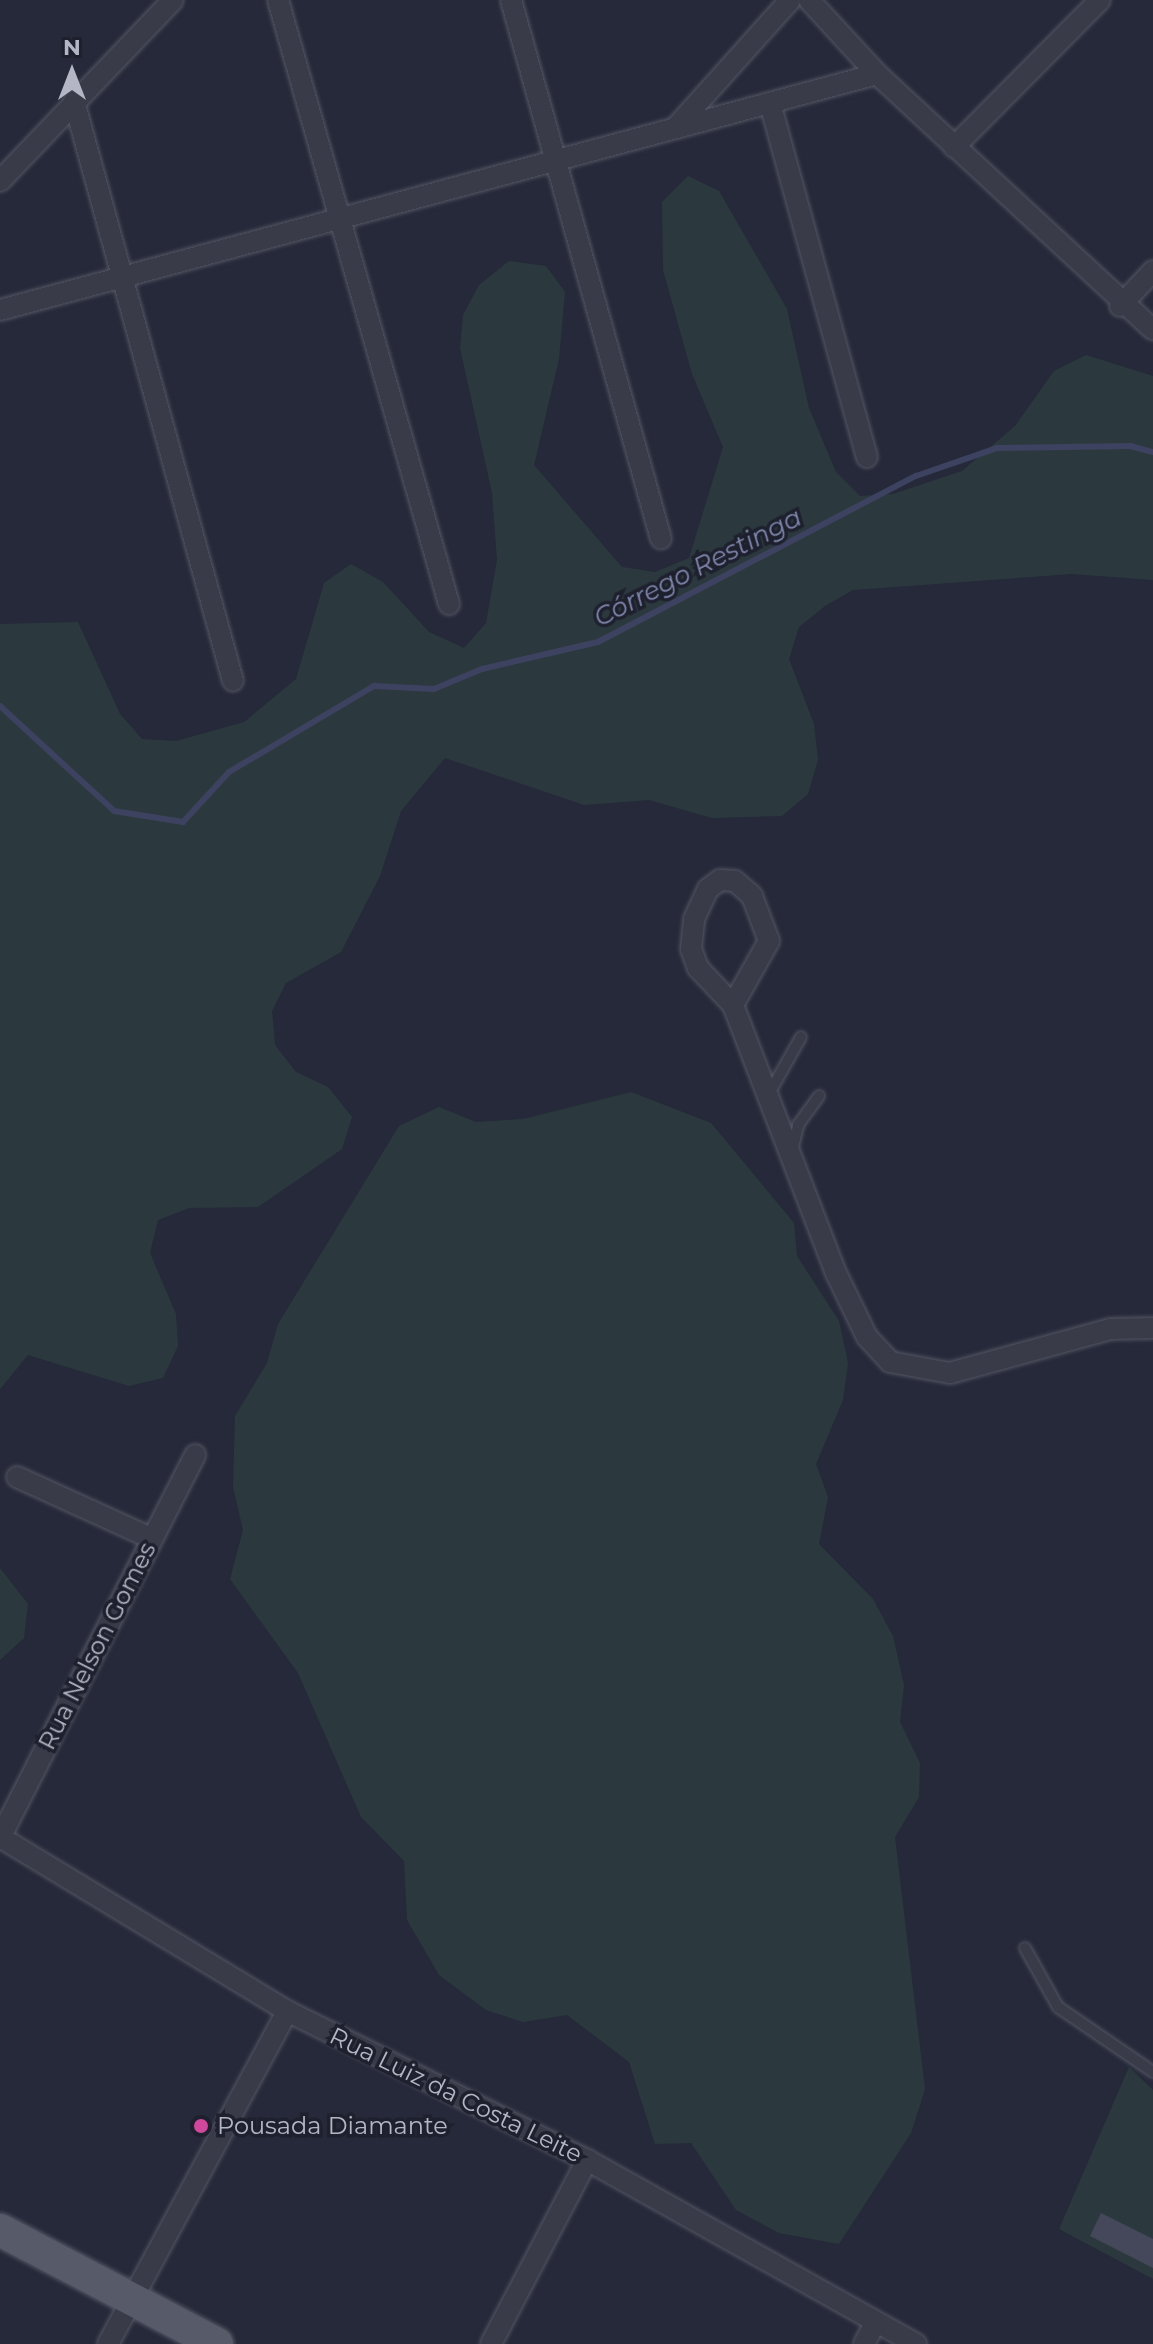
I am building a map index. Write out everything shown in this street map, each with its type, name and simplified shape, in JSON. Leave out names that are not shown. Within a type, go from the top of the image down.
[{"type":"main road","points":[[0,2230],[217,2344]]},
{"type":"street","points":[[0,181],[173,0]]},
{"type":"street","points":[[278,0],[449,604]]},
{"type":"street","points":[[511,0],[661,539]]},
{"type":"street","points":[[678,125],[790,0]]},
{"type":"street","points":[[809,0],[877,74],[1120,306],[1153,330]]},
{"type":"street","points":[[954,147],[1100,0]]},
{"type":"street","points":[[0,310],[678,125],[877,74]]},
{"type":"street","points":[[74,101],[233,681]]},
{"type":"street","points":[[770,103],[867,457]]},
{"type":"street","points":[[1120,306],[1153,271]]},
{"type":"street","points":[[733,1005],[769,941],[752,896],[735,881],[720,880],[708,889],[694,919],[691,949],[698,968],[733,1005],[789,1166],[867,1337],[890,1362],[950,1373],[1111,1329],[1153,1328]]},
{"type":"street","name":"Rua Nelson Gomes","points":[[0,1837],[195,1455]]},
{"type":"street","points":[[17,1477],[151,1538]]},
{"type":"street","name":"Rua Luiz da Costa Leite","points":[[0,1837],[287,2011],[587,2160],[916,2344]]},
{"type":"street","points":[[108,2344],[130,2297],[287,2011]]},
{"type":"street","points":[[491,2344],[587,2160]]},
{"type":"street","points":[[864,2344],[875,2323]]},
{"type":"lane","points":[[801,1037],[775,1072],[769,1108],[804,1118]]},
{"type":"lane","points":[[789,1166],[804,1118],[819,1096]]},
{"type":"lane","points":[[1025,1948],[1058,2007],[1153,2072]]},
{"type":"shaded area","points":[[688,176],[719,191],[787,309],[809,408],[836,472],[860,496],[893,494],[962,471],[1015,426],[1054,371],[1086,355],[1153,376],[1153,580],[1072,574],[853,590],[825,606],[799,627],[789,659],[814,724],[818,760],[808,794],[782,816],[712,818],[649,800],[584,805],[445,758],[401,811],[380,876],[341,952],[286,983],[272,1011],[275,1045],[296,1072],[328,1087],[352,1117],[342,1149],[258,1207],[189,1208],[158,1220],[150,1253],[176,1314],[178,1346],[163,1378],[129,1386],[28,1355],[0,1389],[0,624],[78,622],[120,714],[142,739],[176,741],[244,722],[296,679],[324,583],[351,564],[383,582],[429,632],[464,648],[486,623],[497,560],[492,493],[460,348],[463,315],[479,285],[509,261],[546,266],[565,292],[559,359],[534,465],[622,567],[655,572],[689,558],[723,447],[692,374],[663,270],[662,202]]},
{"type":"shaded area","points":[[631,1092],[711,1123],[794,1223],[797,1256],[839,1321],[848,1363],[843,1400],[816,1464],[828,1497],[819,1544],[873,1599],[893,1636],[904,1685],[900,1722],[920,1763],[919,1797],[895,1837],[925,2089],[911,2133],[839,2244],[779,2233],[736,2210],[691,2143],[655,2144],[629,2062],[567,2015],[523,2022],[486,2010],[439,1975],[407,1920],[404,1861],[361,1817],[298,1673],[230,1579],[243,1530],[233,1487],[235,1416],[267,1363],[278,1324],[399,1126],[439,1107],[476,1122],[523,1119]]},
{"type":"shaded area","points":[[0,1568],[28,1604],[24,1638],[0,1660]]},
{"type":"shaded area","points":[[1129,2067],[1153,2090],[1153,2279],[1059,2229]]},
{"type":"building","points":[[1101,2213],[1153,2239],[1153,2268],[1090,2236]]},
{"type":"waterway","name":"Córrego Restinga","points":[[0,706],[114,811],[183,822],[229,772],[374,686],[434,689],[482,669],[598,642],[916,476],[997,448],[1130,446],[1153,452]]},
{"type":"place","name":"Pousada Diamante","points":[[201,2126]]}]
